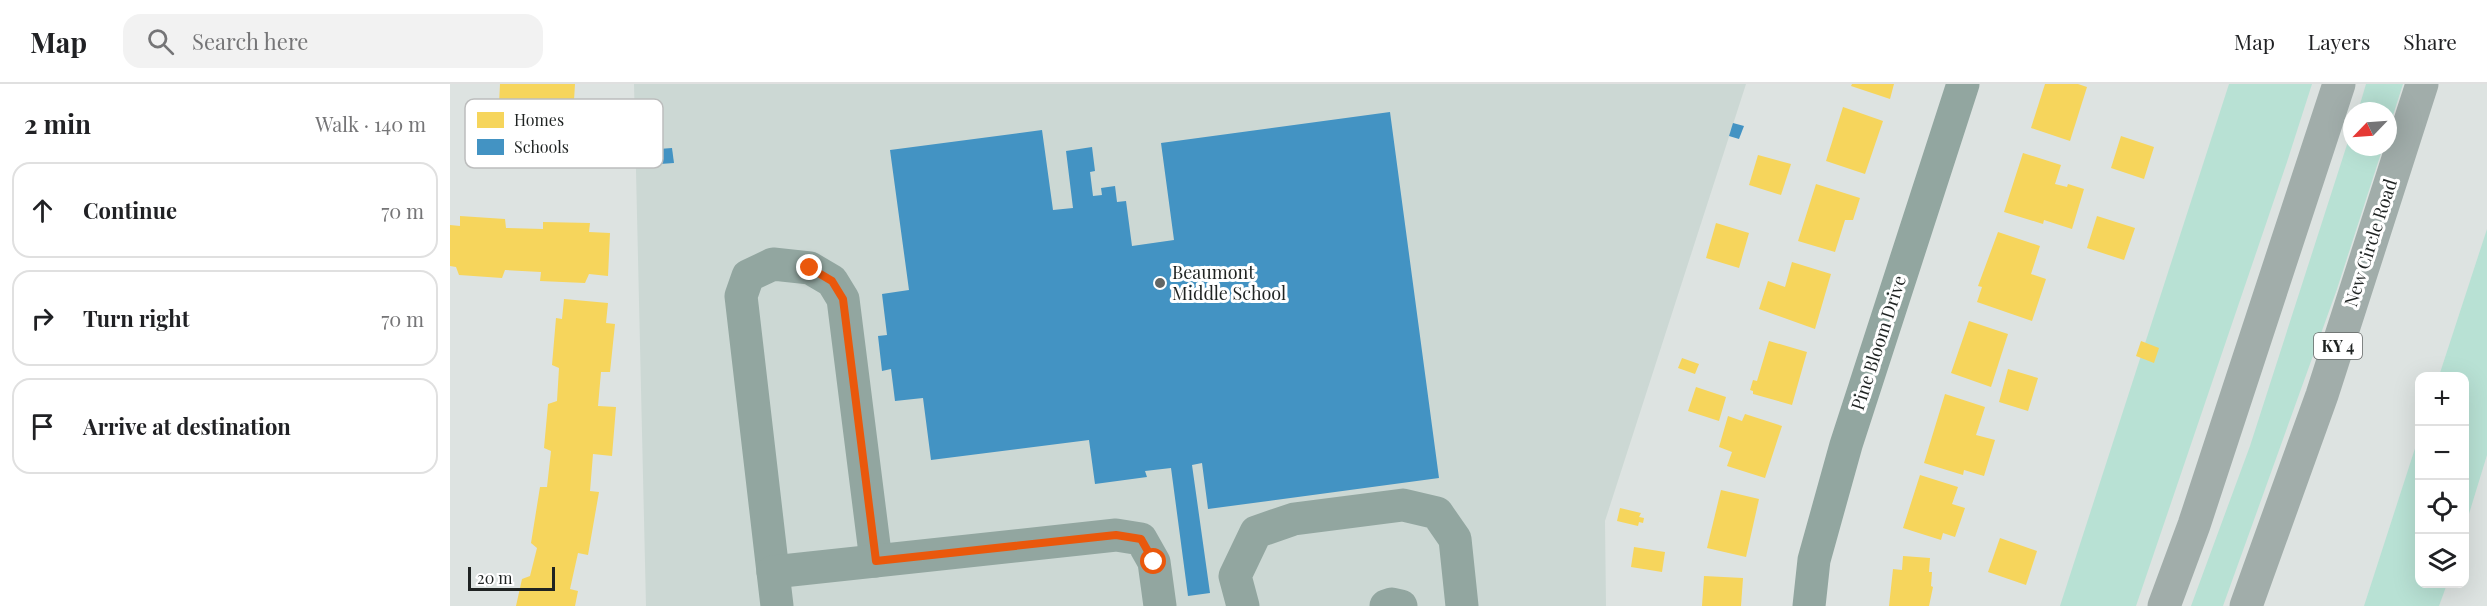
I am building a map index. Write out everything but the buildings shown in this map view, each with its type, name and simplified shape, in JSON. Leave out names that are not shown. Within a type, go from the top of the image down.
[{"type":"highway","points":[[2164,606],[2194,525],[2339,84]]},
{"type":"highway","name":"New Circle Road","points":[[2246,606],[2322,395],[2422,84]]},
{"type":"street","name":"Pine Bloom Drive","points":[[1809,606],[1814,560],[1846,445],[1963,84]]},
{"type":"street","points":[[777,606],[741,296],[748,276],[773,264],[810,268],[832,281],[843,299],[876,561]]},
{"type":"street","points":[[1243,606],[1235,576],[1256,532],[1294,519],[1403,506],[1437,513],[1455,539],[1462,606]]},
{"type":"street","points":[[773,572],[1116,535],[1141,539],[1154,562],[1160,606]]},
{"type":"street","points":[[1386,606],[1392,604],[1401,606]]},
{"type":"shaded area","name":"Beaumont Middle School","points":[[634,84],[1746,84],[1605,521],[1606,606],[646,606],[636,168],[663,168],[663,99],[634,99]]},
{"type":"green space","points":[[2229,84],[2312,84],[2136,606],[2060,606]]},
{"type":"green space","points":[[2366,84],[2403,84],[2397,103],[2361,102]]},
{"type":"green space","points":[[2343,156],[2380,156],[2337,289],[2223,606],[2191,606],[2250,446]]},
{"type":"green space","points":[[2487,229],[2487,455],[2469,514],[2469,372],[2440,372]]},
{"type":"green space","points":[[2415,448],[2415,588],[2446,588],[2439,606],[2364,606]]},
{"type":"place","name":"Beaumont Middle School","points":[[1160,283]]},
{"type":"route","points":[[810,268],[832,281],[843,299],[876,561],[1116,535],[1141,539],[1154,562]]}]
